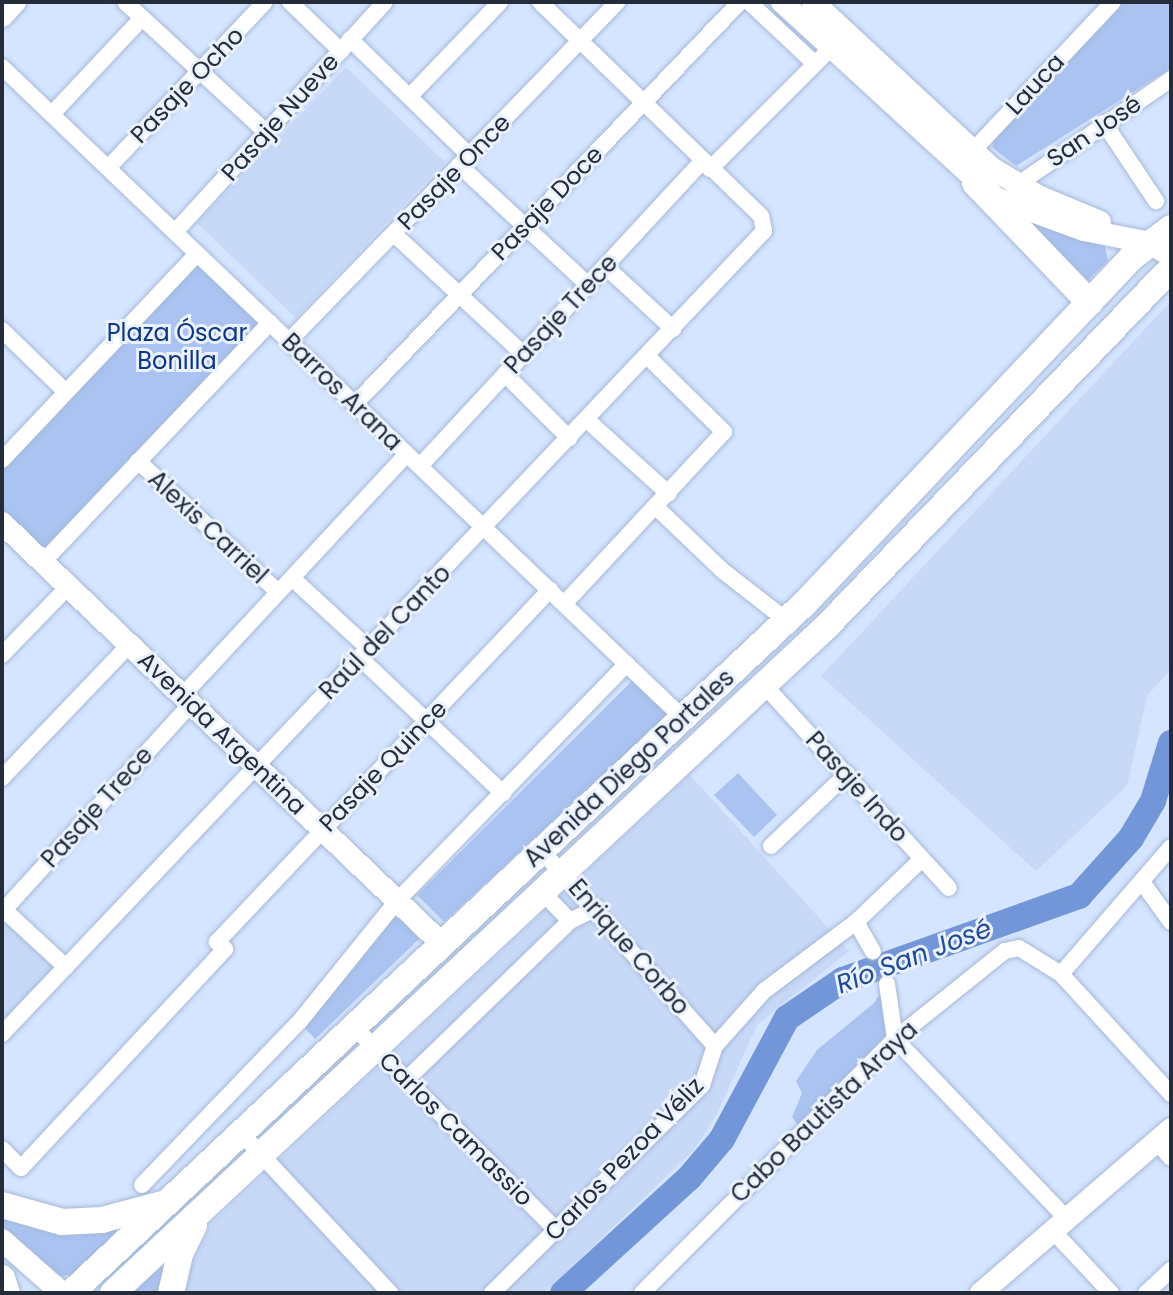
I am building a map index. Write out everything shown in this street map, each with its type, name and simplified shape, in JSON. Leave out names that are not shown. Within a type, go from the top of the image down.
[{"type":"main road","points":[[2,16],[15,2]]},
{"type":"main road","points":[[782,2],[838,40],[968,167],[1090,303]]},
{"type":"main road","points":[[813,2],[838,40]]},
{"type":"main road","points":[[968,167],[1155,241]]},
{"type":"main road","points":[[968,167],[1035,216],[1155,241]]},
{"type":"main road","name":"Avenida Diego Portales","points":[[71,1293],[795,612],[1090,303],[1155,241]]},
{"type":"main road","name":"Avenida Diego Portales","points":[[113,1293],[826,627],[1171,268]]},
{"type":"main road","name":"Avenida Argentina","points":[[3,527],[441,943]]},
{"type":"main road","points":[[795,612],[826,627]]},
{"type":"main road","points":[[590,804],[598,842]]},
{"type":"main road","points":[[981,1293],[1060,1225],[1166,1143]]},
{"type":"main road","points":[[2,1205],[31,1218],[62,1222],[102,1220],[166,1203]]},
{"type":"main road","points":[[171,1293],[180,1254],[199,1212]]},
{"type":"main road","points":[[2,1240],[62,1293]]},
{"type":"main road","points":[[2,1278],[7,1293]]},
{"type":"street","points":[[125,2],[144,12],[200,71],[267,133]]},
{"type":"street","name":"Pasaje Ocho","points":[[108,168],[265,2]]},
{"type":"street","points":[[290,2],[410,96],[524,226],[587,284]]},
{"type":"street","name":"Pasaje Nueve","points":[[175,232],[385,2]]},
{"type":"street","points":[[410,96],[500,2]]},
{"type":"street","points":[[540,2],[706,166]]},
{"type":"street","name":"Pasaje Once","points":[[289,341],[618,2]]},
{"type":"street","name":"Pasaje Doce","points":[[355,404],[740,2]]},
{"type":"street","points":[[749,2],[814,63]]},
{"type":"street","name":"Lauca","points":[[968,167],[1113,2]]},
{"type":"street","points":[[52,114],[144,12]]},
{"type":"street","name":"Pasaje Trece","points":[[420,466],[587,284],[838,40]]},
{"type":"street","name":"Barros Arana","points":[[2,67],[683,718]]},
{"type":"street","name":"San José","points":[[1017,185],[1171,79]]},
{"type":"street","points":[[1104,123],[1156,201]]},
{"type":"street","name":"Raúl del Canto","points":[[2,1034],[673,329],[765,226],[761,216],[706,166]]},
{"type":"street","points":[[394,234],[523,354]]},
{"type":"street","points":[[2,460],[197,254]]},
{"type":"street","points":[[605,266],[673,329]]},
{"type":"street","points":[[43,562],[270,323]]},
{"type":"street","points":[[2,330],[66,392]]},
{"type":"street","points":[[564,604],[724,432],[647,356]]},
{"type":"street","points":[[505,374],[569,438]]},
{"type":"street","points":[[587,420],[669,494]]},
{"type":"street","name":"Pasaje Trece","points":[[3,909],[278,592],[407,454]]},
{"type":"street","name":"Alexis Carriel","points":[[138,461],[278,592]]},
{"type":"street","points":[[656,507],[723,571],[795,612]]},
{"type":"street","points":[[292,578],[426,721],[503,793]]},
{"type":"street","points":[[2,655],[68,587]]},
{"type":"street","name":"Pasaje Quince","points":[[2,1149],[21,1168],[322,830],[550,590]]},
{"type":"street","points":[[2,778],[129,645]]},
{"type":"street","points":[[142,1185],[300,1021],[397,901],[627,664]]},
{"type":"street","name":"Pasaje Indo","points":[[765,686],[949,888]]},
{"type":"street","points":[[771,846],[847,774]]},
{"type":"street","points":[[1171,847],[1061,974],[1171,1094]]},
{"type":"street","name":"Enrique Corbo","points":[[541,850],[597,908],[715,1046]]},
{"type":"street","name":"Carlos Pezoa Véliz","points":[[492,1293],[702,1085],[715,1046],[764,991],[856,922],[922,859]]},
{"type":"street","points":[[1142,882],[1171,922]]},
{"type":"street","points":[[543,893],[570,921]]},
{"type":"street","points":[[408,1078],[570,921],[597,908]]},
{"type":"street","points":[[3,909],[66,967]]},
{"type":"street","points":[[856,922],[873,951]]},
{"type":"street","name":"Cabo Bautista Araya","points":[[642,1293],[895,1039],[993,958],[1019,948],[1061,974]]},
{"type":"street","points":[[887,984],[895,1039],[1060,1225],[1111,1293]]},
{"type":"street","name":"Carlos Camassio","points":[[355,1028],[557,1231]]},
{"type":"street","points":[[241,1133],[390,1293]]},
{"type":"street","points":[[1146,1293],[1171,1270]]},
{"type":"shaded area","points":[[346,67],[445,162],[296,318],[197,223]]},
{"type":"shaded area","points":[[1171,301],[1171,669],[1147,696],[1127,786],[1036,871],[821,676]]},
{"type":"shaded area","points":[[690,775],[849,951],[757,1025],[717,1114],[694,1150],[544,1293],[178,1293],[213,1222]]},
{"type":"shaded area","points":[[2,913],[57,966],[2,1026]]},
{"type":"green space","points":[[1120,2],[1171,2],[1171,68],[1016,166],[993,148],[992,137]]},
{"type":"green space","points":[[1027,222],[1104,242],[1108,261],[1085,283]]},
{"type":"green space","name":"Plaza Óscar Bonilla","points":[[198,263],[260,322],[42,552],[2,511],[2,470]]},
{"type":"green space","points":[[632,681],[668,714],[444,922],[417,895]]},
{"type":"green space","points":[[738,773],[777,815],[754,837],[714,795]]},
{"type":"green space","points":[[396,912],[419,939],[315,1039],[304,1027],[318,1012],[315,1005]]},
{"type":"green space","points":[[887,984],[895,1039],[802,1131],[792,1117],[802,1093],[796,1081],[817,1050],[874,1003]]},
{"type":"green space","points":[[2,1214],[139,1214],[76,1273],[63,1276],[49,1272],[2,1227]]},
{"type":"green space","points":[[175,1246],[162,1293],[123,1293]]},
{"type":"waterway","name":"Río San José","points":[[563,1293],[689,1178],[722,1139],[787,1018],[843,980],[1079,896],[1131,838],[1153,801],[1171,743]]}]
